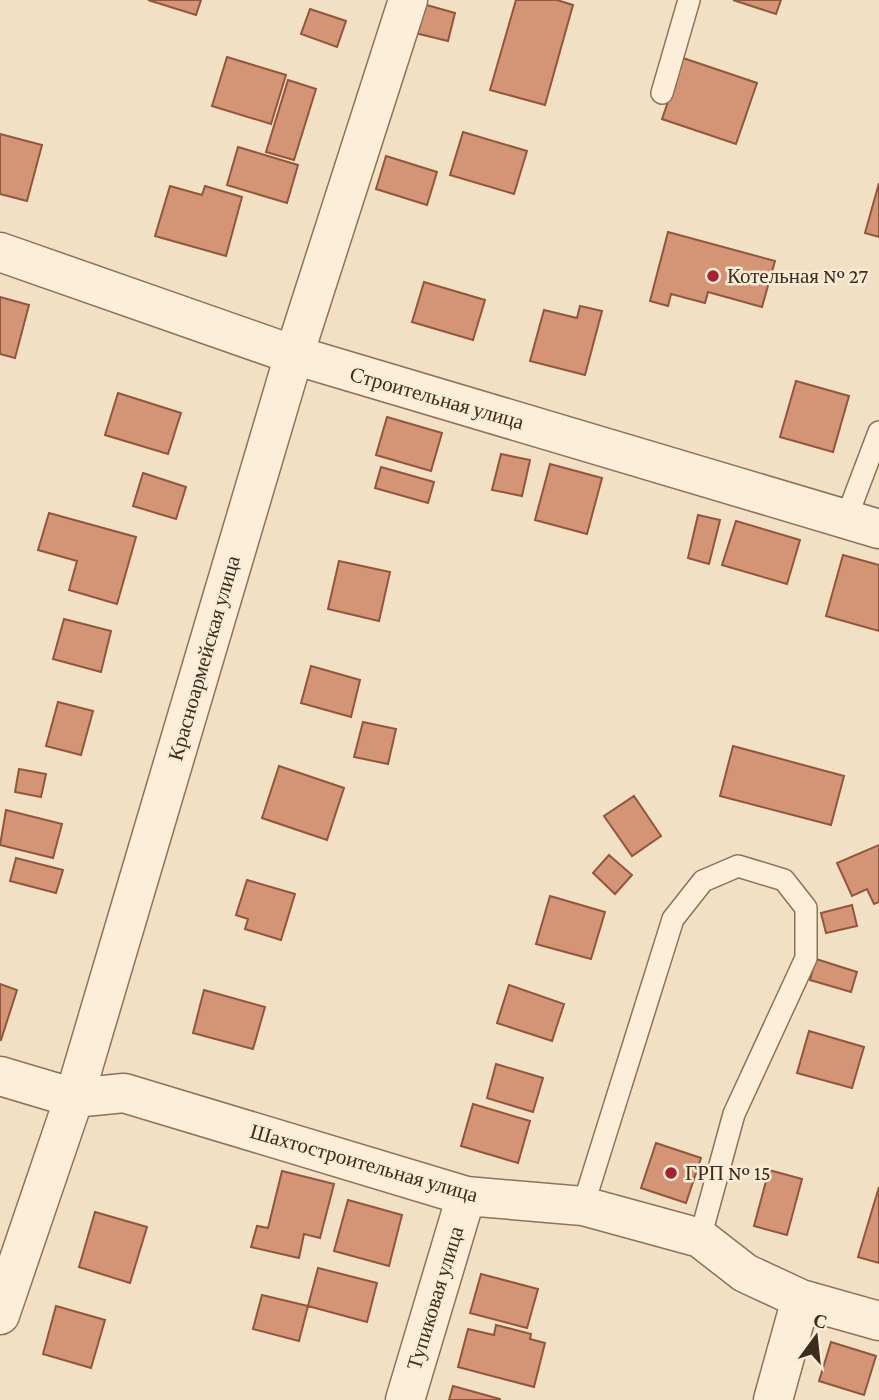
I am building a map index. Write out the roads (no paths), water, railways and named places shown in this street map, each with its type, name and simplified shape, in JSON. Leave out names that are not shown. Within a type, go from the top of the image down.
[{"type":"street","name":"Красноармейская улица","points":[[0,1315],[75,1098],[293,355],[408,0]]},
{"type":"street","name":"Строительная улица","points":[[0,252],[293,355],[863,524]]},
{"type":"street","name":"Шахтостроительная улица","points":[[0,1076],[75,1098],[124,1093],[466,1196],[583,1206],[700,1238],[746,1273],[801,1299],[879,1321]]},
{"type":"street","name":"Тупиковая улица","points":[[405,1400],[466,1196]]},
{"type":"street","points":[[773,1400],[801,1299]]},
{"type":"lane","points":[[662,93],[689,0]]},
{"type":"lane","points":[[863,524],[879,432]]},
{"type":"lane","points":[[583,1206],[673,919],[704,881],[738,866],[784,880],[806,908],[806,958],[734,1114],[700,1238]]},
{"type":"place","name":"Котельная № 27","points":[[713,276]]},
{"type":"place","name":"ГРП № 15","points":[[671,1173]]}]
